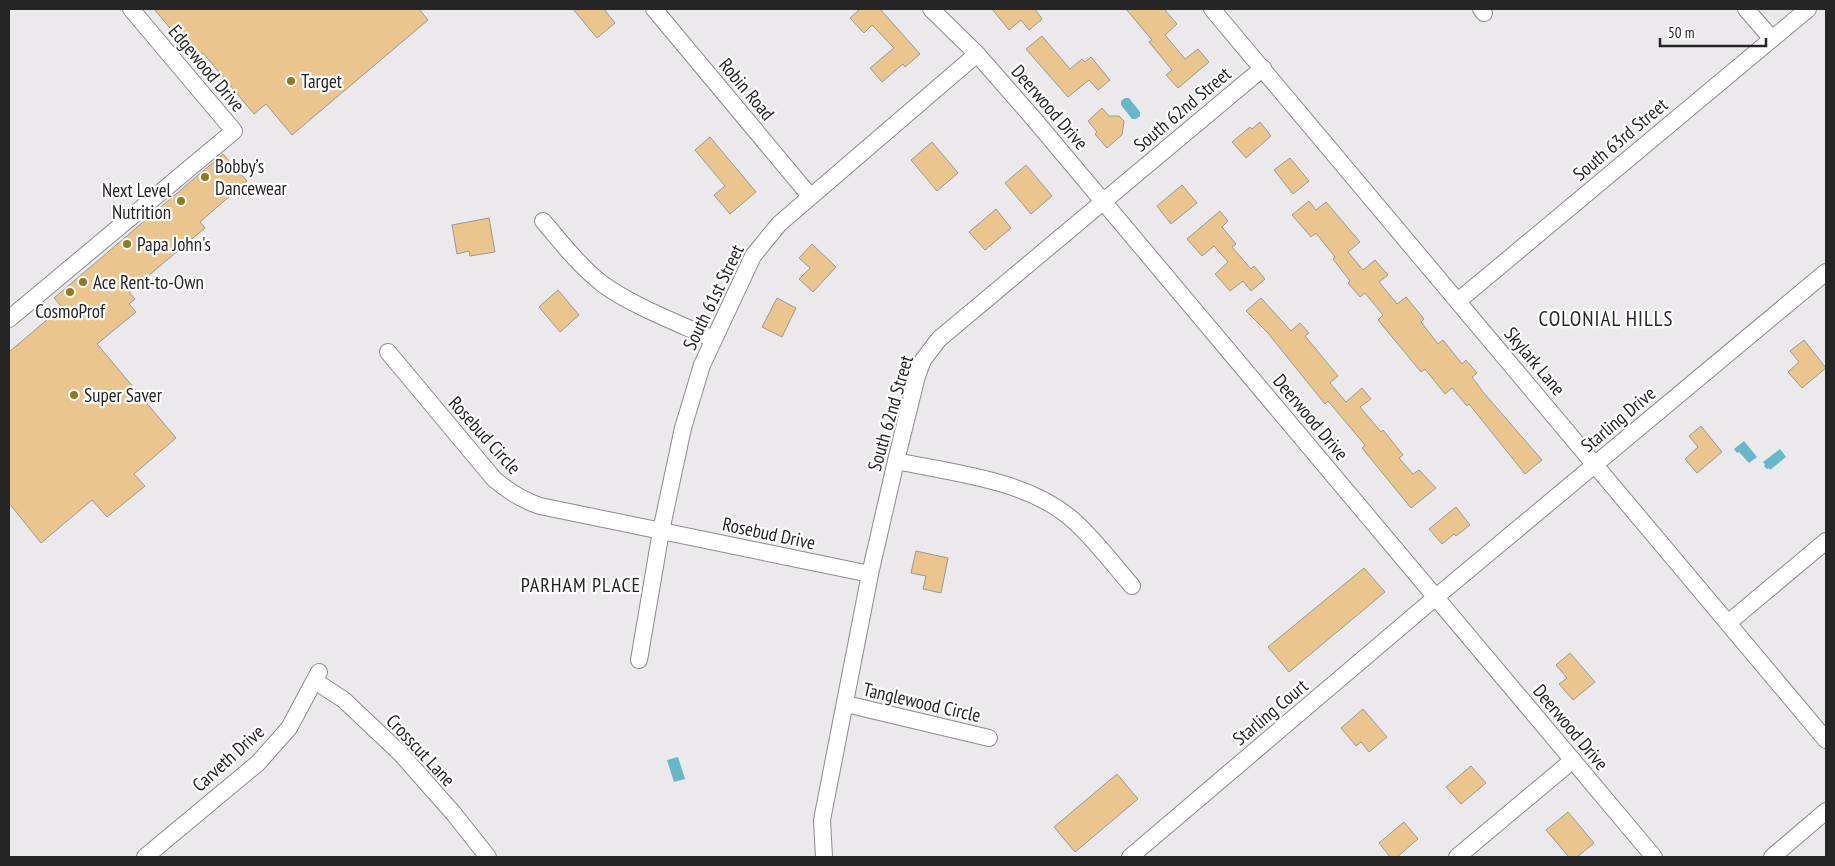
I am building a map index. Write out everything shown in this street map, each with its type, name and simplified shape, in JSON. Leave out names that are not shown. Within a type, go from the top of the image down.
[{"type":"street","name":"Edgewood Drive","points":[[9,319],[234,131],[131,9]]},
{"type":"street","name":"Robin Road","points":[[654,9],[810,196]]},
{"type":"street","name":"Deerwood Drive","points":[[931,9],[978,54],[1654,857]]},
{"type":"street","name":"Skylark Lane","points":[[1212,9],[1826,740]]},
{"type":"street","points":[[1746,9],[1772,39]]},
{"type":"street","name":"South 63rd Street","points":[[1458,301],[1808,9]]},
{"type":"street","name":"South 61st Street","points":[[639,660],[661,531],[683,428],[702,365],[753,256],[778,224],[978,54]]},
{"type":"street","name":"South 62nd Street","points":[[824,857],[822,820],[870,574],[917,376],[923,360],[938,339],[1263,68]]},
{"type":"street","points":[[543,221],[584,267],[604,285],[627,299],[713,339]]},
{"type":"street","name":"Starling Drive","points":[[1436,597],[1826,272]]},
{"type":"street","name":"Rosebud Circle","points":[[388,352],[494,479],[510,492],[540,506],[661,531]]},
{"type":"street","points":[[896,461],[1010,485],[1034,494],[1073,520],[1132,586]]},
{"type":"street","name":"Rosebud Drive","points":[[661,531],[870,574]]},
{"type":"street","points":[[1728,623],[1826,541]]},
{"type":"street","name":"Starling Court","points":[[1130,857],[1436,597]]},
{"type":"street","name":"Carveth Drive","points":[[145,857],[258,763],[289,728],[317,677]]},
{"type":"street","name":"Crosscut Lane","points":[[317,677],[402,754],[488,857]]},
{"type":"street","name":"Tanglewood Circle","points":[[846,704],[989,738]]},
{"type":"street","points":[[1457,857],[1573,760]]},
{"type":"street","points":[[1772,857],[1826,811]]},
{"type":"water","points":[[1129,98],[1140,112],[1140,116],[1136,119],[1132,119],[1121,105],[1121,101]]},
{"type":"water","points":[[1744,441],[1757,457],[1749,463],[1734,449]]},
{"type":"water","points":[[1780,449],[1786,457],[1770,470],[1769,468],[1767,469],[1763,462]]},
{"type":"water","points":[[678,757],[685,779],[674,782],[667,760]]},
{"type":"building","name":"Target","points":[[154,9],[419,9],[428,20],[292,135],[266,104],[254,114],[203,53],[196,59]]},
{"type":"building","points":[[573,9],[604,9],[615,23],[597,38]]},
{"type":"building","points":[[860,9],[880,9],[920,54],[905,67],[903,64],[882,82],[870,68],[894,48],[872,25],[864,33],[850,18]]},
{"type":"building","points":[[992,9],[1035,9],[1042,19],[1029,30],[1021,20],[1009,30]]},
{"type":"building","points":[[1126,9],[1164,9],[1177,24],[1165,35],[1185,59],[1198,49],[1209,62],[1178,88],[1166,75],[1172,70],[1149,42],[1152,40]]},
{"type":"building","points":[[1042,36],[1070,69],[1082,59],[1085,62],[1091,57],[1110,80],[1098,90],[1089,80],[1068,97],[1026,49]]},
{"type":"building","points":[[1102,108],[1109,116],[1119,116],[1124,121],[1122,135],[1107,148],[1095,134],[1097,132],[1088,121]]},
{"type":"building","points":[[1260,122],[1271,136],[1246,158],[1232,142],[1250,127],[1252,129]]},
{"type":"building","points":[[710,137],[756,192],[730,214],[714,195],[725,186],[695,150]]},
{"type":"building","points":[[932,142],[958,173],[937,191],[911,160]]},
{"type":"building","name":"Super Saver","points":[[223,154],[247,181],[200,222],[205,228],[129,292],[135,299],[129,304],[136,312],[97,344],[176,438],[134,474],[145,486],[107,517],[92,500],[41,543],[9,503],[9,352],[62,307],[54,298]]},
{"type":"building","points":[[1290,158],[1309,181],[1293,194],[1274,170]]},
{"type":"building","points":[[1026,165],[1052,196],[1031,214],[1005,183]]},
{"type":"building","points":[[1182,185],[1197,203],[1171,224],[1157,206]]},
{"type":"building","points":[[1309,201],[1316,210],[1326,202],[1360,242],[1348,252],[1363,270],[1375,260],[1388,275],[1379,282],[1397,304],[1406,297],[1424,319],[1421,322],[1438,344],[1443,340],[1462,364],[1466,360],[1477,373],[1472,377],[1483,392],[1542,460],[1525,474],[1469,404],[1467,406],[1452,388],[1445,394],[1425,369],[1421,372],[1378,320],[1383,315],[1365,293],[1360,297],[1348,283],[1350,281],[1333,259],[1335,257],[1316,233],[1311,237],[1292,215]]},
{"type":"building","points":[[996,209],[1011,228],[985,250],[969,232]]},
{"type":"building","points":[[1220,211],[1228,221],[1222,227],[1236,244],[1232,247],[1251,269],[1254,266],[1265,279],[1251,291],[1243,281],[1230,291],[1215,274],[1228,262],[1214,246],[1202,256],[1187,239]]},
{"type":"building","points":[[489,218],[495,252],[470,256],[469,251],[457,254],[452,225]]},
{"type":"building","points":[[812,244],[836,267],[813,292],[799,279],[810,268],[799,258]]},
{"type":"building","points":[[558,290],[579,315],[560,332],[539,307]]},
{"type":"building","points":[[777,298],[796,308],[782,337],[762,327]]},
{"type":"building","points":[[1261,298],[1291,331],[1300,323],[1309,333],[1305,336],[1338,376],[1330,383],[1346,402],[1362,388],[1371,399],[1360,407],[1381,432],[1383,430],[1403,455],[1399,458],[1413,474],[1419,470],[1436,488],[1411,508],[1362,448],[1365,445],[1328,401],[1325,404],[1267,332],[1246,311]]},
{"type":"building","points":[[1804,340],[1826,368],[1802,388],[1788,372],[1799,362],[1790,351]]},
{"type":"building","points":[[1701,426],[1722,452],[1697,473],[1685,459],[1698,447],[1689,436]]},
{"type":"building","points":[[1456,507],[1470,525],[1456,536],[1454,534],[1442,544],[1429,529]]},
{"type":"building","points":[[916,551],[948,558],[941,593],[923,589],[926,576],[911,573]]},
{"type":"building","points":[[1364,568],[1385,592],[1289,672],[1268,647]]},
{"type":"building","points":[[1570,653],[1595,682],[1573,700],[1559,684],[1567,678],[1556,665]]},
{"type":"building","points":[[1363,709],[1387,737],[1369,752],[1361,742],[1356,746],[1341,728]]},
{"type":"building","points":[[1471,766],[1486,783],[1461,804],[1446,787]]},
{"type":"building","points":[[1117,774],[1138,799],[1075,852],[1054,827]]},
{"type":"building","points":[[1568,812],[1594,843],[1577,857],[1569,857],[1546,830]]},
{"type":"building","points":[[1404,822],[1418,839],[1397,857],[1390,857],[1379,843]]},
{"type":"place","name":"Target","points":[[291,81]]},
{"type":"place","name":"Bobby’s Dancewear","points":[[205,177]]},
{"type":"place","name":"Next Level Nutrition","points":[[181,201]]},
{"type":"place","name":"Papa John's","points":[[127,244]]},
{"type":"place","name":"Ace Rent-to-Own","points":[[83,282]]},
{"type":"place","name":"CosmoProf","points":[[70,292]]},
{"type":"place","name":"Super Saver","points":[[74,395]]},
{"type":"district","name":"COLONIAL HILLS","points":[[1606,319]]},
{"type":"district","name":"PARHAM PLACE","points":[[581,585]]}]
